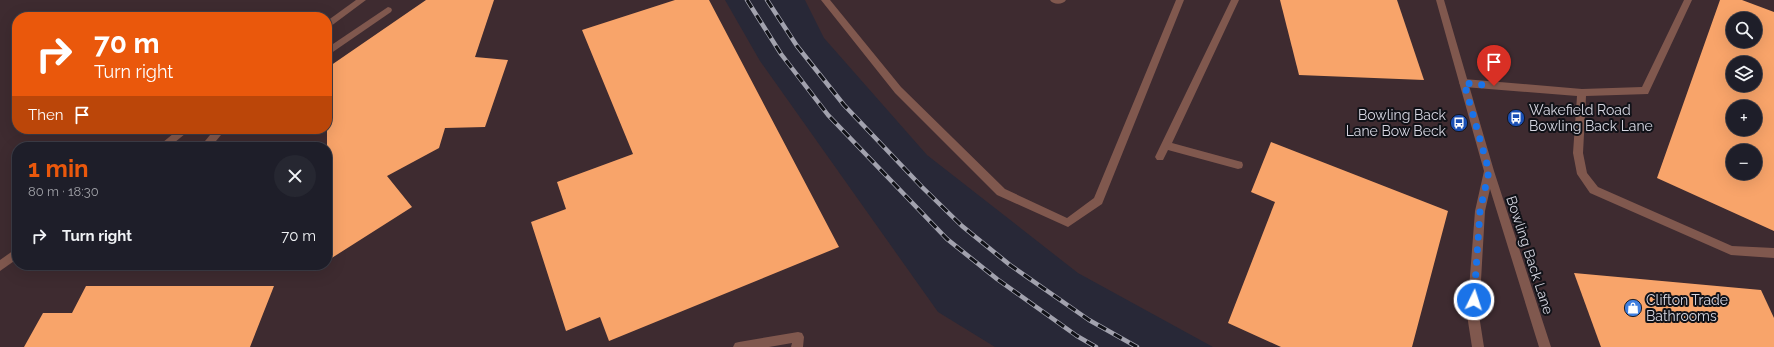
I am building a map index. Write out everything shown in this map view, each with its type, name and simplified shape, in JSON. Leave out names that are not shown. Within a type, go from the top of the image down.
[{"type":"street","points":[[332,22],[362,0]]},
{"type":"street","points":[[825,0],[898,90],[1001,192],[1068,223],[1098,201],[1180,0]]},
{"type":"street","points":[[1054,0],[1062,0]]},
{"type":"street","points":[[1160,157],[1235,0]]},
{"type":"street","name":"Bowling Back Lane","points":[[1440,0],[1489,171],[1545,347]]},
{"type":"street","points":[[1464,83],[1582,93],[1645,91],[1688,0]]},
{"type":"street","points":[[332,50],[388,10]]},
{"type":"street","points":[[1582,93],[1578,153],[1582,174],[1594,190],[1731,250],[1774,253]]},
{"type":"street","points":[[169,142],[179,134]]},
{"type":"street","points":[[209,142],[217,134]]},
{"type":"street","points":[[1166,145],[1238,165]]},
{"type":"street","name":"Bowling Back Lane","points":[[1478,347],[1473,315],[1480,211],[1489,171]]},
{"type":"street","points":[[0,266],[12,257]]},
{"type":"street","points":[[739,347],[798,336],[797,347]]},
{"type":"shaded area","points":[[0,0],[725,0],[760,61],[938,312],[995,347],[0,347]]},
{"type":"shaded area","points":[[805,0],[1774,0],[1774,347],[1213,347],[1078,273],[927,155],[824,38]]},
{"type":"building","points":[[426,0],[494,0],[475,57],[508,60],[485,127],[445,128],[439,148],[387,176],[412,207],[332,258],[332,142],[327,142],[327,134],[332,134],[332,65]]},
{"type":"building","points":[[675,0],[709,0],[839,247],[609,341],[600,317],[566,331],[531,222],[566,209],[557,182],[633,154],[582,30]]},
{"type":"building","points":[[1280,0],[1397,0],[1424,80],[1299,75]]},
{"type":"building","points":[[1720,0],[1742,0],[1774,12],[1774,231],[1657,178]]},
{"type":"building","points":[[1271,142],[1448,211],[1412,347],[1281,347],[1228,323],[1275,202],[1251,192]]},
{"type":"building","points":[[1574,273],[1761,290],[1774,318],[1774,347],[1601,347]]},
{"type":"building","points":[[86,286],[274,286],[250,347],[24,347],[43,313],[72,313]]},
{"type":"railway","points":[[747,0],[781,54],[828,115],[947,239],[997,279],[1077,336],[1096,347]]},
{"type":"railway","points":[[767,0],[797,46],[844,105],[922,187],[962,226],[1010,265],[1089,320],[1137,347]]},
{"type":"place","name":"Wakefield Road Bowling Back Lane","points":[[1516,118]]},
{"type":"place","name":"Bowling Back Lane Bow Beck","points":[[1459,123]]},
{"type":"place","name":"Clifton Trade Bathrooms","points":[[1633,308]]},
{"type":"route","points":[[1474,300],[1480,211],[1489,171],[1464,83],[1494,86]]}]
